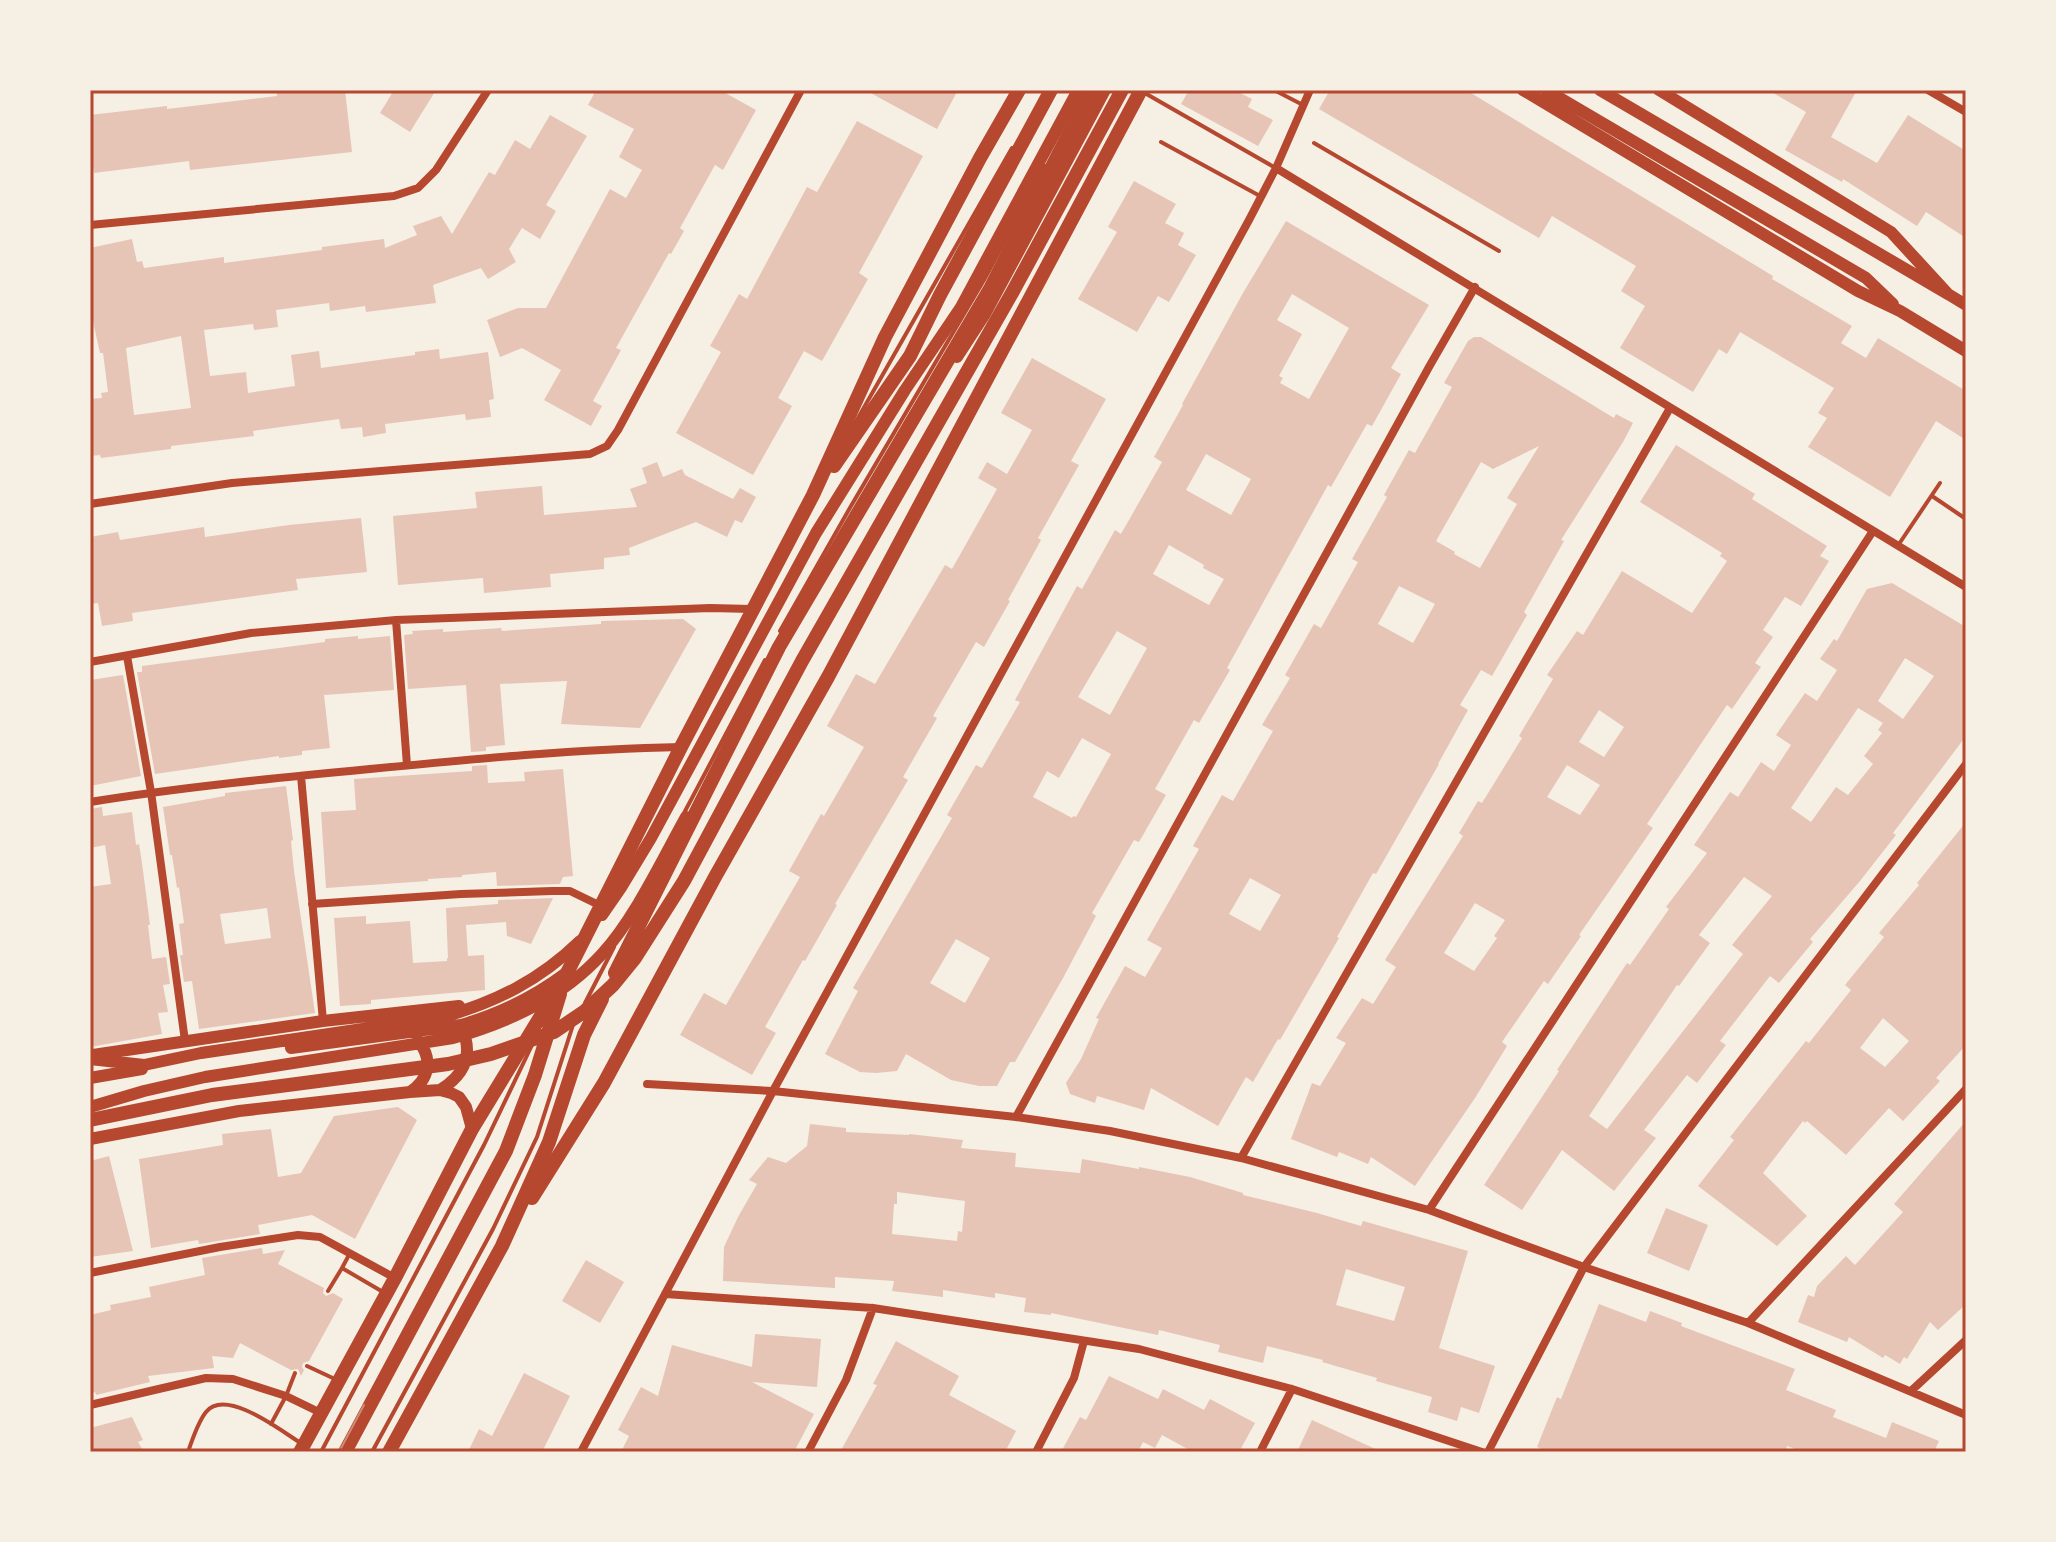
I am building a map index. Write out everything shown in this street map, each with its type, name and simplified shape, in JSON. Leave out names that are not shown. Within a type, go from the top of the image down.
[{"type":"highway","points":[[302,1449],[472,1129],[567,973],[813,495],[885,337],[1019,90]]},
{"type":"highway","points":[[813,495],[910,356],[1051,90]]},
{"type":"highway","points":[[502,1246],[549,1142],[584,1035],[779,647],[991,287],[1088,90]]},
{"type":"highway","points":[[90,1120],[247,1090],[448,1064],[491,1054],[554,1032],[585,1011],[613,985],[657,927],[684,881],[802,661],[1012,293],[1122,90]]},
{"type":"highway","points":[[389,1452],[502,1246],[604,1083],[828,677],[1141,90]]},
{"type":"highway","points":[[345,1452],[506,1151],[535,1075],[567,973]]},
{"type":"main road","points":[[90,1058],[144,1065],[201,1053],[443,1017],[507,994],[564,957],[584,938],[636,864],[816,533],[961,307],[1078,90]]},
{"type":"main road","points":[[90,1107],[205,1077],[453,1038],[486,1028],[539,1004],[558,992],[602,954],[628,919],[848,535],[985,314],[1105,90]]},
{"type":"main road","points":[[1523,90],[1858,291],[1900,311],[1966,351]]},
{"type":"main road","points":[[1546,90],[1866,278],[1900,311]]},
{"type":"main road","points":[[1600,90],[1966,305]]},
{"type":"main road","points":[[1659,90],[1891,232],[1948,294]]},
{"type":"main road","points":[[90,1078],[218,1056],[461,1025],[483,1019],[524,1000],[567,973]]},
{"type":"main road","points":[[90,1058],[323,1021],[524,1000]]},
{"type":"main road","points":[[440,1090],[453,1082],[463,1067],[467,1050],[461,1025],[445,1007]]},
{"type":"main road","points":[[405,1034],[418,1041],[428,1061],[422,1082],[410,1092]]},
{"type":"main road","points":[[90,1139],[239,1111],[440,1090],[459,1097],[466,1107],[472,1129]]},
{"type":"street","points":[[90,225],[394,196],[418,188],[436,170],[488,90]]},
{"type":"street","points":[[90,504],[232,483],[590,454],[607,446],[800,90]]},
{"type":"street","points":[[581,1452],[773,1091],[1261,197],[1310,90]]},
{"type":"street","points":[[1928,90],[1966,112]]},
{"type":"street","points":[[1276,168],[1966,587]]},
{"type":"street","points":[[1016,1117],[1475,287]]},
{"type":"street","points":[[1241,1158],[1670,408]]},
{"type":"street","points":[[1429,1210],[1873,531]]},
{"type":"street","points":[[90,662],[251,633],[396,620],[752,609]]},
{"type":"street","points":[[396,620],[407,765]]},
{"type":"street","points":[[127,656],[151,792],[185,1041]]},
{"type":"street","points":[[90,802],[151,792],[407,765],[600,749],[681,747]]},
{"type":"street","points":[[1488,1452],[1584,1267],[1966,764]]},
{"type":"street","points":[[301,776],[323,1021]]},
{"type":"street","points":[[312,904],[461,894],[570,891],[601,906]]},
{"type":"street","points":[[647,1084],[773,1091],[1016,1117],[1110,1131],[1241,1158],[1429,1210],[1748,1323],[1966,1415]]},
{"type":"street","points":[[1748,1323],[1966,1089]]},
{"type":"street","points":[[90,1273],[298,1235],[320,1237],[395,1278]]},
{"type":"street","points":[[665,1294],[873,1308],[1139,1349],[1292,1389],[1482,1452]]},
{"type":"street","points":[[808,1452],[846,1380],[873,1308]]},
{"type":"street","points":[[1911,1391],[1966,1340]]},
{"type":"street","points":[[1036,1452],[1074,1378],[1084,1341]]},
{"type":"street","points":[[90,1405],[206,1378],[233,1379],[286,1396],[321,1413]]},
{"type":"street","points":[[1260,1452],[1292,1389]]},
{"type":"lane","points":[[1022,131],[1045,90]]},
{"type":"lane","points":[[781,631],[984,280],[1088,90]]},
{"type":"lane","points":[[1141,90],[1276,168]]},
{"type":"lane","points":[[1274,90],[1303,105]]},
{"type":"lane","points":[[1161,142],[1261,197]]},
{"type":"lane","points":[[1314,143],[1499,251]]},
{"type":"lane","points":[[813,495],[1014,144]]},
{"type":"lane","points":[[1898,546],[1940,483]]},
{"type":"lane","points":[[1932,496],[1966,519]]},
{"type":"lane","points":[[372,1452],[493,1229],[537,1137],[570,1032],[766,658]]},
{"type":"lane","points":[[321,1452],[484,1145],[567,973]]},
{"type":"lane","points":[[328,1291],[350,1253]]},
{"type":"lane","points":[[342,1268],[386,1293]]},
{"type":"lane","points":[[307,1366],[339,1380]]},
{"type":"lane","points":[[271,1424],[295,1373]]},
{"type":"lane","points":[[188,1452],[207,1410],[224,1404],[247,1409],[302,1449]]},
{"type":"building","points":[[276,90],[345,90],[352,152],[190,170],[189,161],[94,173],[90,115],[277,96]]},
{"type":"building","points":[[394,90],[436,90],[410,132],[380,113]]},
{"type":"building","points":[[596,90],[720,90],[756,110],[723,170],[715,165],[680,228],[684,231],[616,348],[621,350],[593,401],[602,406],[591,426],[544,400],[561,370],[522,348],[500,357],[487,320],[518,308],[546,308],[610,189],[626,198],[642,170],[619,157],[634,129],[588,105]]},
{"type":"building","points":[[865,90],[958,90],[937,129]]},
{"type":"building","points":[[1189,90],[1234,90],[1252,99],[1248,107],[1273,120],[1258,146],[1181,104]]},
{"type":"building","points":[[1330,90],[1466,90],[1852,326],[1841,343],[1866,358],[1878,338],[1966,391],[1966,440],[1936,421],[1890,497],[1808,447],[1827,418],[1818,413],[1834,388],[1740,332],[1727,354],[1719,349],[1693,392],[1620,348],[1645,306],[1621,291],[1636,266],[1552,216],[1539,238],[1319,109]]},
{"type":"building","points":[[1768,90],[1857,90],[1831,137],[1877,163],[1908,115],[1966,151],[1966,238],[1926,212],[1917,226],[1843,179],[1842,182],[1785,150],[1806,112]]},
{"type":"building","points":[[550,115],[587,136],[546,205],[556,211],[540,239],[522,228],[509,249],[516,262],[488,279],[481,268],[433,285],[436,303],[366,312],[365,306],[330,311],[329,303],[276,310],[278,327],[254,330],[253,324],[204,330],[210,376],[246,372],[248,393],[295,386],[291,355],[319,351],[321,368],[439,349],[440,359],[488,352],[494,399],[489,400],[491,417],[466,420],[465,414],[385,424],[386,433],[363,437],[362,427],[341,429],[339,419],[253,431],[254,436],[171,446],[171,449],[101,458],[100,455],[90,456],[90,399],[102,398],[101,393],[108,392],[103,353],[100,353],[90,308],[90,248],[132,239],[137,262],[142,261],[144,268],[224,257],[224,263],[384,239],[385,248],[417,235],[413,226],[441,216],[452,234],[489,172],[495,175],[515,140],[530,149]],"holes":[[[181,336],[191,408],[134,415],[126,348]]]},
{"type":"building","points":[[857,121],[923,156],[859,273],[868,279],[822,361],[804,351],[778,398],[792,406],[753,475],[676,433],[721,352],[710,346],[739,294],[747,299],[807,187],[817,192]]},
{"type":"building","points":[[1134,181],[1176,204],[1165,223],[1184,233],[1178,245],[1196,255],[1169,302],[1158,296],[1137,332],[1078,299],[1117,232],[1108,227]]},
{"type":"building","points":[[1286,221],[1429,305],[1391,368],[1401,374],[1372,426],[1367,424],[1331,487],[1328,485],[1199,723],[1194,720],[1155,789],[1166,795],[1139,842],[1134,840],[1092,913],[1096,916],[1063,978],[1015,1062],[1010,1062],[997,1086],[951,1080],[906,1054],[897,1071],[876,1073],[860,1072],[825,1054],[858,991],[853,988],[952,818],[947,815],[976,765],[982,768],[1020,702],[1015,700],[1077,586],[1082,589],[1115,530],[1121,534],[1162,462],[1154,457]],"holes":[[[1292,294],[1349,328],[1309,399],[1280,383],[1283,378],[1279,376],[1302,334],[1277,320]],[[1206,454],[1251,479],[1231,515],[1186,490]],[[1169,545],[1224,579],[1209,605],[1153,574]],[[1117,631],[1147,648],[1110,715],[1078,697]],[[1082,738],[1111,754],[1076,817],[1072,818],[1033,797],[1047,771],[1059,778]],[[956,939],[990,958],[965,1003],[930,983]]]},
{"type":"building","points":[[1481,337],[1614,418],[1616,414],[1633,423],[1561,540],[1564,541],[1524,612],[1527,615],[1492,676],[1481,670],[1460,705],[1468,710],[1439,764],[1376,874],[1373,873],[1280,1040],[1253,1082],[1246,1077],[1218,1126],[1151,1088],[1144,1110],[1097,1096],[1095,1103],[1070,1094],[1066,1083],[1081,1059],[1099,1019],[1096,1018],[1125,966],[1145,977],[1162,948],[1147,940],[1199,849],[1193,846],[1222,795],[1233,801],[1273,731],[1262,725],[1290,678],[1285,675],[1314,624],[1321,628],[1358,562],[1352,559],[1409,450],[1415,453],[1452,387],[1444,383],[1468,341]],"holes":[[[1539,446],[1507,498],[1517,504],[1480,568],[1436,541],[1481,462],[1493,469]],[[1399,586],[1435,604],[1413,643],[1378,624]],[[1250,878],[1281,895],[1260,931],[1229,914]]]},
{"type":"building","points":[[1032,358],[1106,399],[1071,461],[1079,465],[1038,538],[1041,540],[1010,601],[984,647],[976,642],[933,716],[937,718],[903,777],[908,780],[765,1027],[776,1033],[752,1075],[680,1035],[704,993],[726,1005],[800,877],[789,871],[864,747],[827,726],[856,674],[875,684],[945,565],[952,569],[997,489],[978,478],[987,462],[1007,474],[1032,430],[1001,413]]},
{"type":"building","points":[[1676,445],[1755,494],[1752,499],[1827,546],[1820,556],[1829,561],[1801,606],[1785,597],[1763,630],[1773,637],[1755,663],[1761,667],[1732,709],[1727,705],[1647,824],[1653,828],[1548,984],[1544,981],[1502,1042],[1507,1046],[1415,1186],[1371,1157],[1368,1164],[1339,1152],[1337,1157],[1291,1139],[1312,1083],[1320,1086],[1346,1043],[1336,1038],[1362,998],[1373,1004],[1396,967],[1385,960],[1463,836],[1459,833],[1478,801],[1482,803],[1522,738],[1519,736],[1553,679],[1547,675],[1577,631],[1583,635],[1622,571],[1692,613],[1727,561],[1720,556],[1722,553],[1640,502]],"holes":[[[1599,710],[1624,727],[1604,757],[1579,742]],[[1567,765],[1600,785],[1580,815],[1547,797]],[[1475,903],[1505,920],[1494,936],[1497,938],[1474,971],[1444,953]]]},
{"type":"building","points":[[657,462],[663,477],[682,469],[685,475],[733,499],[740,488],[756,497],[742,523],[735,520],[727,537],[696,522],[629,548],[630,555],[604,558],[604,569],[550,574],[551,587],[484,593],[483,578],[398,585],[393,516],[477,508],[475,492],[542,486],[544,515],[637,507],[630,489],[647,483],[642,468]]},
{"type":"building","points":[[361,518],[367,572],[296,579],[298,590],[132,613],[133,621],[102,626],[98,603],[90,604],[90,537],[118,532],[120,540],[204,527],[205,537]]},
{"type":"building","points":[[1892,583],[1966,627],[1966,736],[1893,833],[1896,835],[1810,939],[1813,942],[1779,983],[1770,976],[1720,1041],[1726,1045],[1697,1083],[1687,1075],[1644,1130],[1656,1138],[1614,1191],[1562,1150],[1522,1210],[1484,1185],[1627,963],[1630,965],[1669,909],[1666,907],[1707,853],[1694,845],[1730,792],[1738,797],[1761,762],[1774,771],[1791,745],[1776,735],[1805,693],[1817,701],[1837,670],[1820,659],[1834,639],[1837,641],[1867,589]],"holes":[[[1905,658],[1934,676],[1903,719],[1878,701]],[[1858,708],[1883,723],[1878,730],[1882,733],[1864,756],[1873,764],[1848,795],[1836,787],[1811,822],[1791,808]],[[1744,877],[1772,896],[1732,945],[1743,954],[1607,1129],[1589,1116],[1677,985],[1710,943],[1699,935]]]},
{"type":"building","points":[[683,619],[696,629],[640,728],[561,724],[567,681],[500,684],[505,745],[471,752],[466,685],[408,689],[404,635],[413,634],[412,631],[501,628],[502,631],[601,624],[601,621]]},
{"type":"building","points":[[358,636],[358,639],[390,636],[394,690],[324,695],[330,748],[302,751],[302,755],[155,774],[137,672],[142,672],[142,666]]},
{"type":"building","points":[[123,675],[141,776],[90,786],[90,680]]},
{"type":"building","points":[[487,765],[488,783],[525,781],[524,772],[563,769],[573,876],[563,877],[560,884],[497,886],[496,872],[428,881],[326,888],[321,812],[356,810],[354,779],[472,771],[472,766]]},
{"type":"building","points":[[286,786],[294,871],[315,1013],[199,1029],[192,981],[184,982],[179,924],[184,923],[163,807],[225,796],[225,793]],"holes":[[[267,908],[271,938],[225,944],[220,914]]]},
{"type":"building","points":[[102,807],[103,816],[132,812],[136,845],[139,844],[142,863],[152,959],[166,957],[170,984],[163,985],[168,1012],[158,1013],[162,1034],[90,1047],[90,887],[111,884],[105,845],[90,848],[90,809]]},
{"type":"building","points":[[1966,822],[1966,1045],[1936,1078],[1940,1081],[1903,1121],[1889,1108],[1846,1155],[1807,1121],[1803,1121],[1763,1173],[1807,1216],[1777,1246],[1698,1186],[1734,1140],[1730,1137],[1851,990],[1845,985],[1884,937],[1879,933],[1919,885],[1917,883]],"holes":[[[1883,1018],[1909,1041],[1885,1067],[1860,1048]]]},
{"type":"building","points":[[553,898],[531,944],[507,936],[506,922],[466,925],[468,956],[484,955],[485,990],[371,1000],[371,1004],[340,1006],[334,918],[366,916],[366,924],[410,921],[413,963],[447,961],[446,908],[498,904],[498,900]]},
{"type":"building","points":[[398,1107],[417,1120],[355,1239],[312,1215],[258,1225],[260,1234],[151,1248],[139,1159],[223,1145],[222,1134],[271,1129],[278,1177],[301,1173],[334,1116]]},
{"type":"building","points":[[1966,1121],[1966,1304],[1938,1330],[1930,1322],[1907,1359],[1904,1357],[1900,1364],[1885,1355],[1883,1358],[1849,1337],[1847,1342],[1798,1322],[1808,1295],[1814,1297],[1817,1286],[1846,1256],[1855,1265],[1903,1212],[1894,1204]]},
{"type":"building","points":[[810,1124],[846,1128],[846,1132],[963,1140],[961,1148],[1016,1153],[1015,1167],[1080,1173],[1082,1159],[1139,1167],[1190,1177],[1243,1195],[1361,1226],[1363,1221],[1468,1251],[1439,1348],[1495,1366],[1479,1413],[1461,1407],[1457,1421],[1428,1412],[1432,1397],[1376,1381],[1377,1378],[1323,1360],[1267,1346],[1263,1363],[1218,1352],[1220,1345],[1159,1330],[1158,1335],[1051,1313],[1024,1312],[1026,1298],[995,1293],[995,1298],[943,1290],[943,1297],[892,1291],[894,1281],[835,1277],[835,1288],[723,1281],[724,1247],[757,1184],[749,1180],[768,1157],[786,1163],[807,1146]],"holes":[[[897,1192],[965,1201],[962,1232],[958,1231],[957,1241],[892,1234]],[[1346,1269],[1405,1287],[1394,1321],[1336,1305]]]},
{"type":"building","points":[[109,1156],[133,1251],[90,1257],[90,1161]]},
{"type":"building","points":[[1666,1208],[1708,1225],[1689,1271],[1647,1253]]},
{"type":"building","points":[[262,1248],[263,1254],[285,1250],[278,1264],[324,1288],[326,1296],[333,1293],[343,1299],[309,1361],[303,1363],[301,1376],[298,1369],[291,1370],[240,1343],[233,1358],[212,1356],[214,1368],[148,1376],[150,1382],[90,1394],[90,1315],[111,1310],[110,1305],[151,1297],[149,1287],[205,1275],[202,1258]]},
{"type":"building","points":[[586,1260],[624,1282],[600,1323],[562,1301]]},
{"type":"building","points":[[1599,1304],[1646,1322],[1650,1311],[1682,1323],[1681,1326],[1795,1369],[1786,1390],[1836,1410],[1833,1417],[1886,1438],[1892,1422],[1939,1441],[1934,1452],[1803,1452],[1787,1446],[1786,1452],[1549,1452],[1537,1447],[1557,1397],[1561,1399]]},
{"type":"building","points":[[755,1334],[821,1339],[817,1387],[752,1382],[814,1414],[794,1452],[621,1452],[629,1436],[618,1430],[641,1387],[658,1396],[672,1345],[752,1367]]},
{"type":"building","points":[[896,1341],[959,1376],[949,1395],[1016,1431],[1005,1452],[840,1452],[877,1385],[873,1384]]},
{"type":"building","points":[[524,1373],[570,1396],[542,1452],[468,1452],[479,1429],[492,1436]]},
{"type":"building","points":[[1109,1376],[1158,1399],[1163,1389],[1204,1410],[1210,1399],[1255,1423],[1239,1452],[1193,1452],[1162,1435],[1155,1448],[1143,1442],[1138,1452],[1061,1452],[1080,1417],[1086,1420]]},
{"type":"building","points":[[132,1417],[143,1440],[138,1442],[144,1452],[90,1452],[90,1428]]},
{"type":"building","points":[[1312,1420],[1382,1452],[1297,1452]]},
{"type":"tram line","points":[[339,1452],[364,1405]]}]
